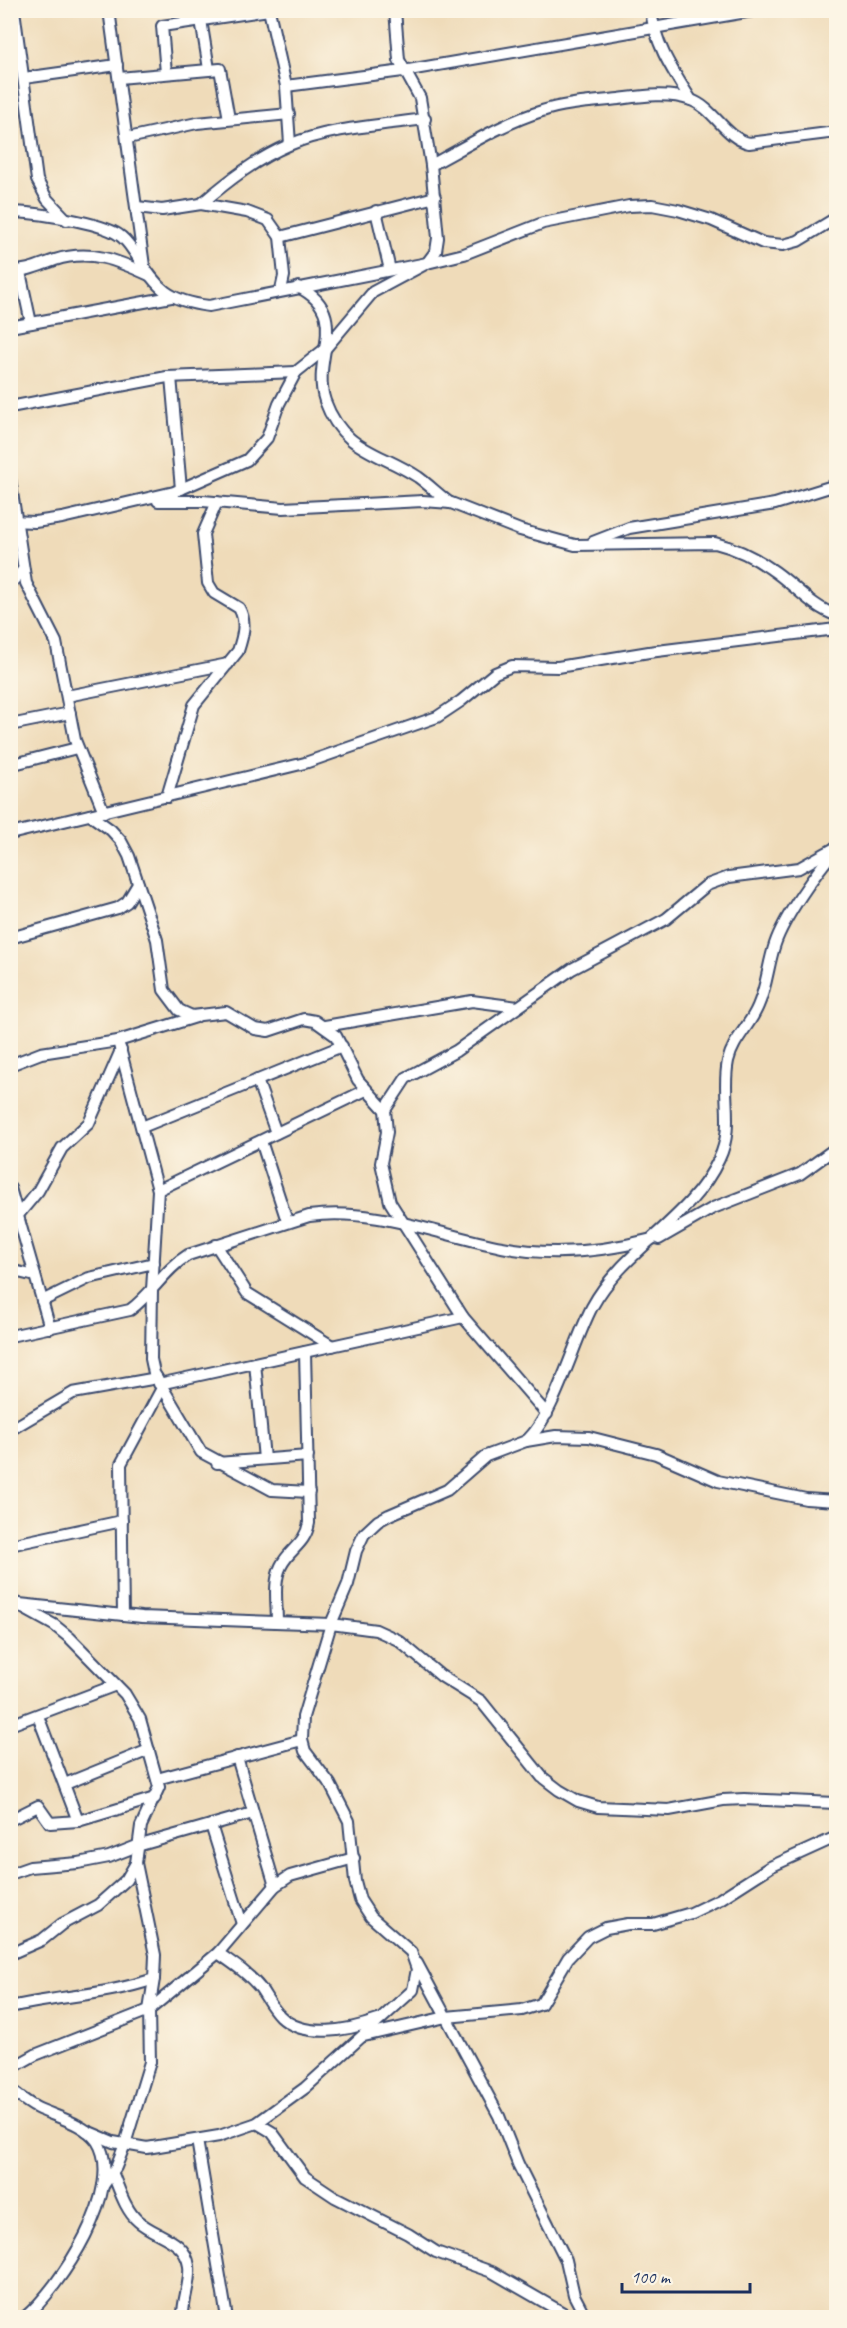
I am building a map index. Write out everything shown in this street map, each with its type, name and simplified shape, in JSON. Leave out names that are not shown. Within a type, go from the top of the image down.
[{"type":"street","points":[[14,10],[37,180],[47,199],[68,220]]},
{"type":"street","points":[[109,10],[147,271]]},
{"type":"street","points":[[185,10],[187,22]]},
{"type":"street","points":[[166,74],[161,27],[269,10],[286,86],[290,144]]},
{"type":"street","points":[[14,521],[62,518],[123,504],[182,489],[230,469],[258,450],[296,372],[325,349],[373,292],[427,263],[436,251],[438,238],[435,197],[424,118],[417,92],[403,71],[394,10]]},
{"type":"street","points":[[651,10],[653,27],[667,64],[691,100]]},
{"type":"street","points":[[286,86],[403,71],[758,10]]},
{"type":"street","points":[[201,20],[209,69]]},
{"type":"street","points":[[24,78],[117,65]]},
{"type":"street","points":[[119,78],[209,69],[221,70],[229,118]]},
{"type":"street","points":[[431,165],[517,121],[543,111],[628,98],[665,95],[691,100],[701,105],[738,139],[749,143],[837,132]]},
{"type":"street","points":[[128,138],[229,118],[289,114]]},
{"type":"street","points":[[201,204],[238,174],[290,144],[315,136],[424,118]]},
{"type":"street","points":[[280,237],[435,197]]},
{"type":"street","points":[[137,207],[162,210],[201,204],[247,212],[268,220],[280,237],[284,276],[281,291]]},
{"type":"street","points":[[10,212],[26,212],[68,220],[105,228],[120,235],[157,286],[171,297],[208,306],[427,263],[464,254],[543,223],[629,206],[652,205],[678,210],[711,220],[763,243],[783,245],[798,241],[837,218]]},
{"type":"street","points":[[376,211],[390,270]]},
{"type":"street","points":[[31,323],[15,271],[68,256],[86,255],[120,261],[147,271]]},
{"type":"street","points":[[298,287],[309,293],[323,309],[328,323],[321,373],[325,401],[346,436],[364,451],[418,478],[451,503],[539,535],[575,545],[681,542],[715,543],[731,547],[771,568],[816,604],[837,615]]},
{"type":"street","points":[[10,327],[171,297]]},
{"type":"street","points":[[10,407],[171,376],[296,372]]},
{"type":"street","points":[[171,376],[182,489]]},
{"type":"street","points":[[10,479],[14,521],[23,570],[31,595],[56,642],[77,748],[104,812]]},
{"type":"street","points":[[590,543],[629,528],[775,504],[837,485]]},
{"type":"street","points":[[123,504],[169,500],[283,508],[371,502],[451,503]]},
{"type":"street","points":[[167,796],[194,705],[228,664],[242,640],[243,621],[239,608],[214,593],[208,583],[203,534],[217,502]]},
{"type":"street","points":[[10,584],[23,570]]},
{"type":"street","points":[[10,834],[305,764],[417,726],[450,710],[495,674],[512,666],[558,667],[649,652],[837,629]]},
{"type":"street","points":[[67,696],[228,664]]},
{"type":"street","points":[[10,724],[70,713]]},
{"type":"street","points":[[10,765],[77,748]]},
{"type":"street","points":[[90,815],[121,841],[157,940],[164,990],[179,1010],[199,1016]]},
{"type":"street","points":[[385,1110],[406,1078],[456,1051],[572,969],[666,919],[707,885],[729,877],[799,868],[837,848]]},
{"type":"street","points":[[526,1441],[547,1414],[592,1306],[619,1270],[688,1204],[718,1161],[728,1132],[726,1073],[733,1044],[758,1007],[775,943],[784,923],[837,848]]},
{"type":"street","points":[[10,938],[118,908],[127,902],[138,884]]},
{"type":"street","points":[[10,1065],[41,1053],[120,1046],[199,1016],[226,1012],[255,1029],[268,1031],[304,1019],[325,1026],[472,1001],[518,1007]]},
{"type":"street","points":[[325,1026],[342,1046],[353,1073],[385,1110],[388,1120],[381,1163],[382,1177],[390,1202],[402,1224],[463,1317],[547,1414]]},
{"type":"street","points":[[120,1046],[158,1190],[152,1290],[151,1359],[159,1383],[182,1417],[195,1445],[217,1463],[272,1490],[309,1492]]},
{"type":"street","points":[[18,1215],[38,1191],[62,1148],[89,1123],[120,1046]]},
{"type":"street","points":[[142,1127],[342,1046]]},
{"type":"street","points":[[256,1080],[276,1133]]},
{"type":"street","points":[[158,1190],[366,1090]]},
{"type":"street","points":[[261,1141],[287,1221]]},
{"type":"street","points":[[641,1250],[695,1217],[800,1174],[837,1148]]},
{"type":"street","points":[[10,1188],[50,1328]]},
{"type":"street","points":[[10,1336],[130,1310],[180,1260],[287,1221],[317,1215],[345,1214],[529,1251],[612,1249],[652,1239]]},
{"type":"street","points":[[216,1245],[247,1293],[332,1346]]},
{"type":"street","points":[[42,1301],[88,1278],[154,1263]]},
{"type":"street","points":[[10,1270],[35,1276]]},
{"type":"street","points":[[10,1430],[73,1394],[159,1383],[463,1317]]},
{"type":"street","points":[[277,1622],[278,1575],[282,1564],[301,1545],[307,1532],[309,1492],[305,1352]]},
{"type":"street","points":[[255,1363],[264,1459]]},
{"type":"street","points":[[123,1615],[121,1464],[159,1383]]},
{"type":"street","points":[[586,2318],[574,2295],[566,2260],[518,2164],[489,2096],[411,1952],[371,1917],[360,1900],[355,1881],[349,1821],[344,1809],[305,1751],[302,1740],[303,1717],[330,1624],[348,1584],[360,1542],[370,1527],[389,1515],[447,1490],[486,1456],[526,1441],[556,1436],[589,1437],[666,1458],[718,1481],[806,1499],[837,1501]]},
{"type":"street","points":[[217,1463],[308,1456]]},
{"type":"street","points":[[10,1545],[122,1521]]},
{"type":"street","points":[[12,1600],[123,1615],[330,1624],[376,1630],[398,1640],[441,1676],[481,1701],[542,1777],[559,1791],[578,1801],[598,1807],[644,1811],[669,1810],[734,1799],[837,1803]]},
{"type":"street","points":[[12,1600],[54,1625],[70,1638],[116,1685],[140,1719],[159,1787],[145,1814],[137,1846],[136,1863],[155,1955],[149,2010],[150,2062],[125,2144],[103,2186]]},
{"type":"street","points":[[10,1725],[116,1685]]},
{"type":"street","points":[[38,1716],[78,1821]]},
{"type":"street","points":[[157,1779],[302,1740]]},
{"type":"street","points":[[65,1784],[149,1750]]},
{"type":"street","points":[[237,1757],[274,1886]]},
{"type":"street","points":[[10,1820],[38,1806],[50,1823],[78,1821],[155,1798]]},
{"type":"street","points":[[10,1874],[30,1867],[78,1863],[109,1857],[137,1846],[253,1813]]},
{"type":"street","points":[[211,1825],[242,1924]]},
{"type":"street","points":[[361,2037],[446,2017],[522,2010],[541,2004],[568,1958],[588,1937],[606,1928],[628,1924],[653,1924],[692,1913],[720,1899],[770,1867],[837,1838]]},
{"type":"street","points":[[10,2069],[35,2055],[149,2010],[218,1953],[274,1886],[290,1876],[354,1858]]},
{"type":"street","points":[[10,1954],[42,1940],[62,1924],[98,1905],[126,1880],[136,1863]]},
{"type":"street","points":[[10,2089],[34,2107],[87,2131],[125,2144],[147,2148],[197,2140],[256,2123],[305,2088],[413,1990],[417,1969],[411,1952]]},
{"type":"street","points":[[218,1953],[250,1977],[280,2016],[294,2025],[312,2030],[336,2030],[383,2019]]},
{"type":"street","points":[[10,2007],[36,2001],[101,1994],[154,1979]]},
{"type":"street","points":[[256,2123],[272,2132],[305,2177],[335,2197],[408,2234],[436,2252],[492,2272],[572,2318]]},
{"type":"street","points":[[33,2318],[80,2243],[96,2212],[103,2186],[106,2161],[97,2141],[87,2131]]},
{"type":"street","points":[[197,2140],[227,2318]]},
{"type":"street","points":[[112,2172],[137,2220],[169,2238],[182,2250],[189,2267],[183,2299],[183,2318]]},
{"type":"street","points":[[24,2318],[44,2302]]}]
